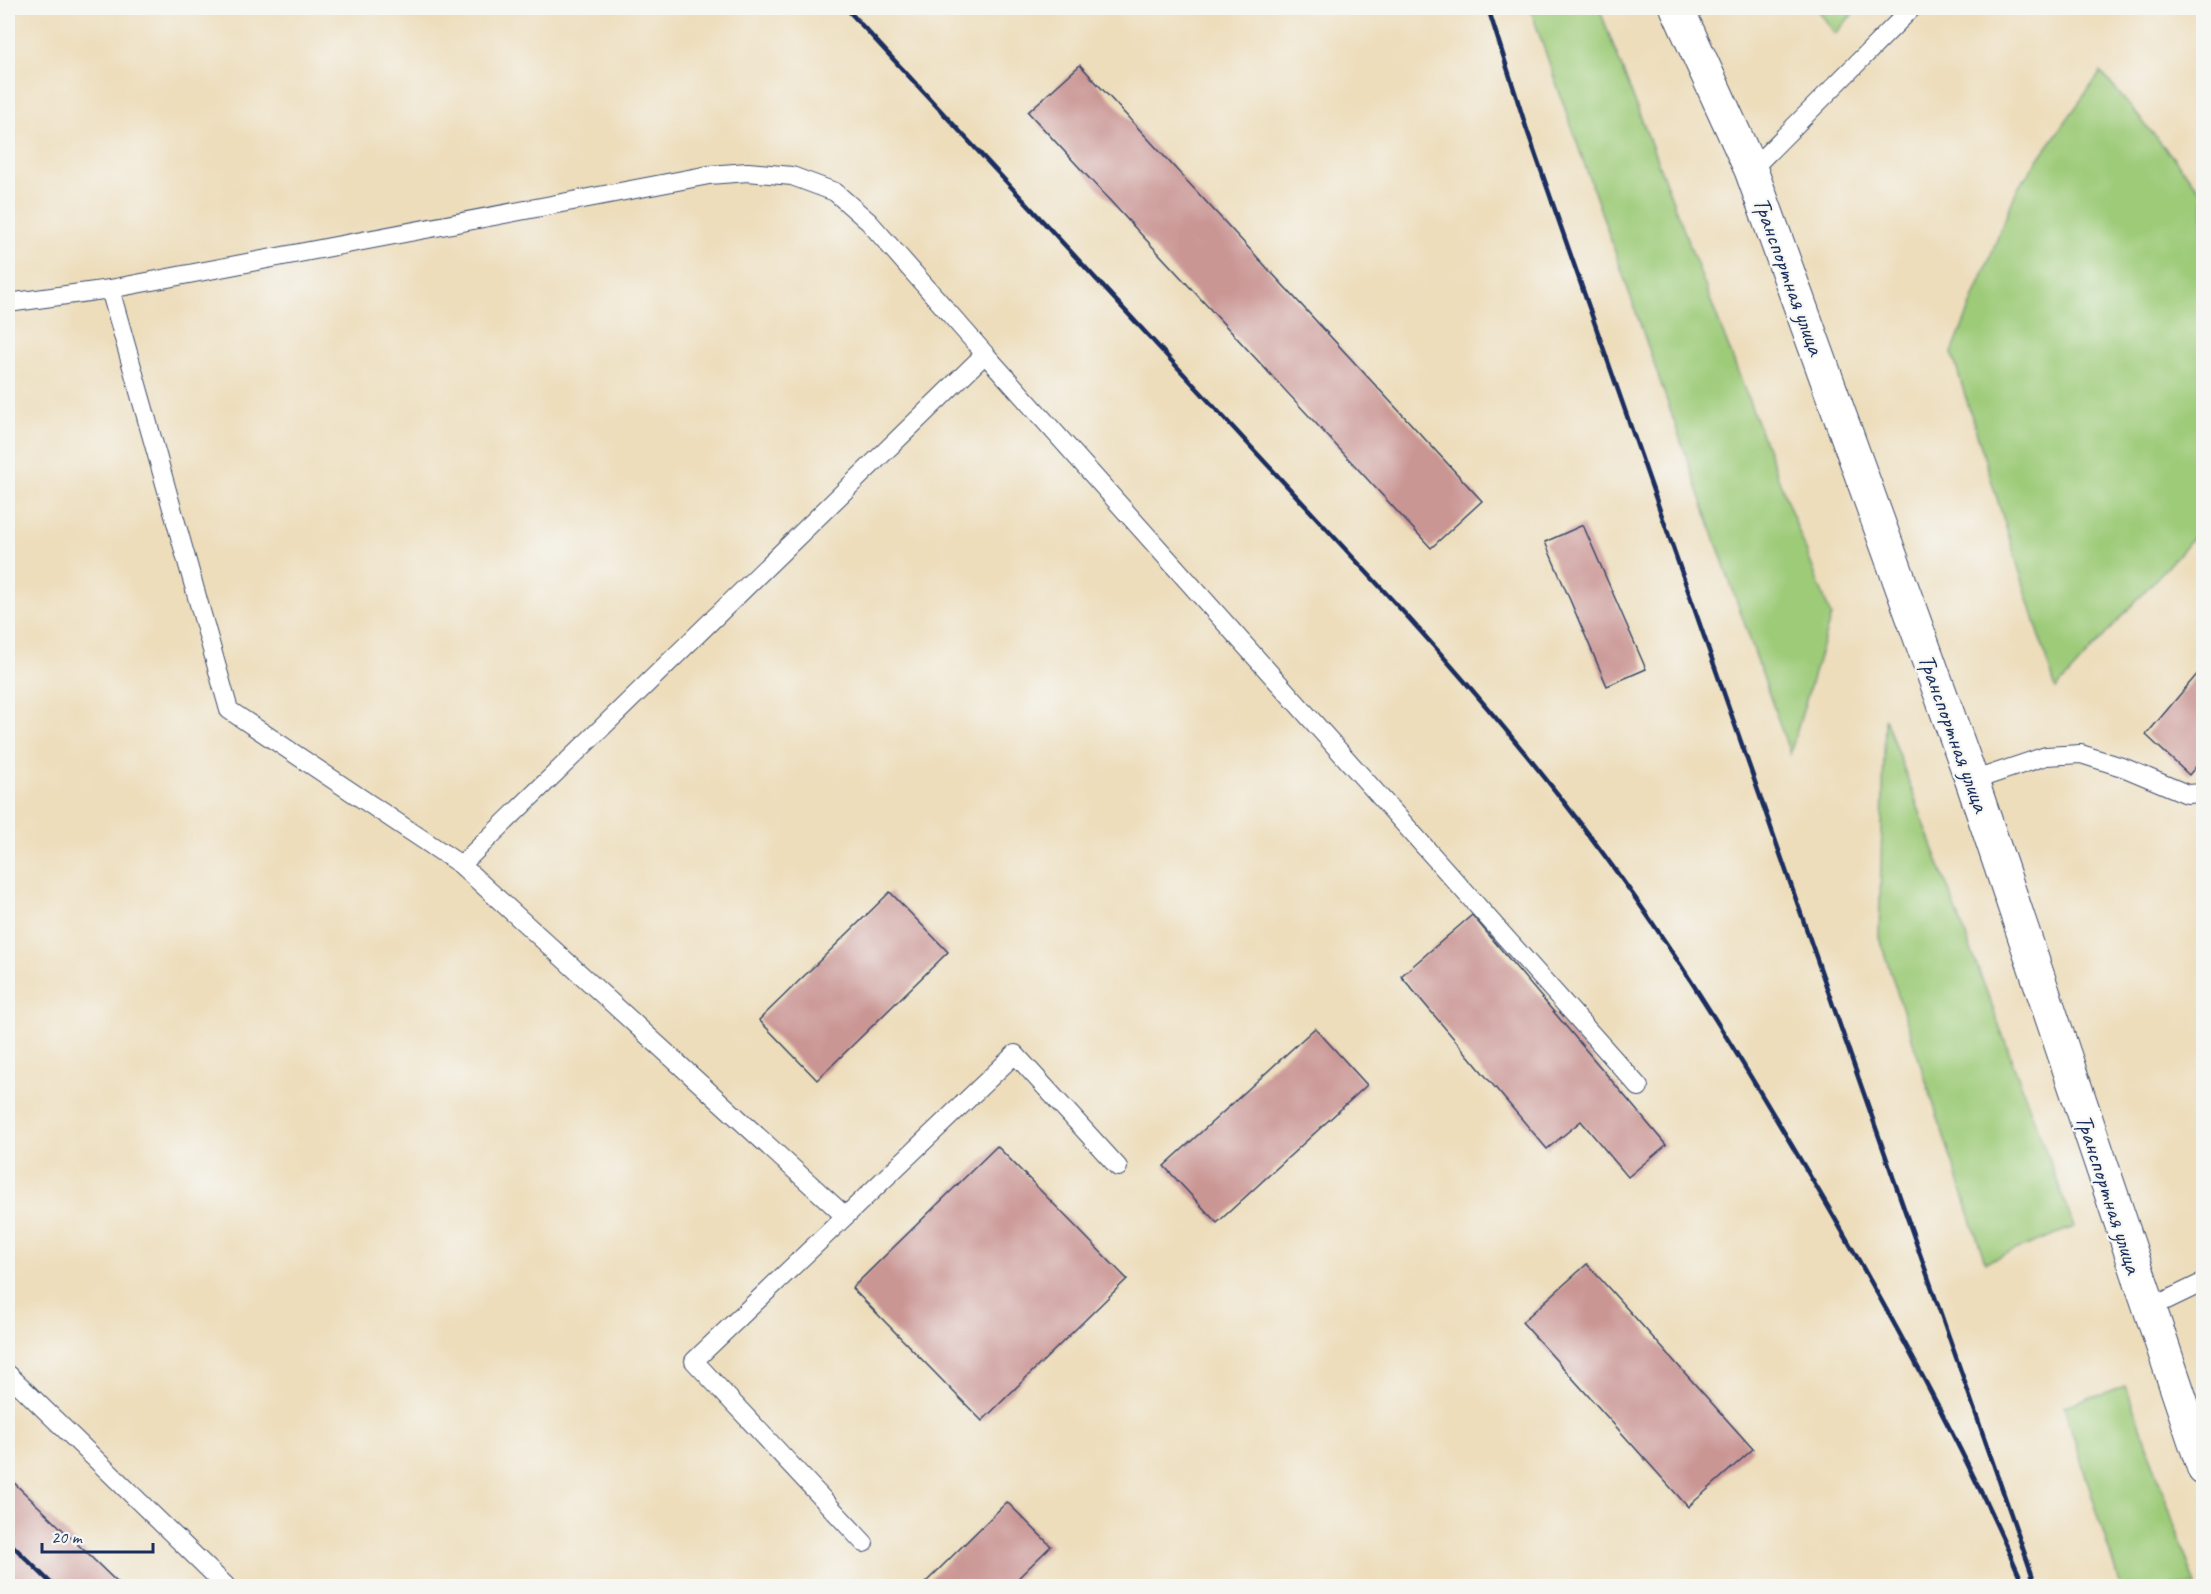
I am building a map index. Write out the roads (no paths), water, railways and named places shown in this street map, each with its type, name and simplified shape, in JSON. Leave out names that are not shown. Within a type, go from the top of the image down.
[{"type":"main road","name":"Транспортная улица","points":[[1677,8],[1751,170],[1972,781],[2148,1309],[2204,1469]]},
{"type":"lane","points":[[1751,170],[1912,8]]},
{"type":"lane","points":[[8,303],[110,289],[709,176],[748,172],[792,176],[835,192],[869,222],[1640,1087]]},
{"type":"lane","points":[[110,289],[229,710],[460,865],[845,1216]]},
{"type":"lane","points":[[460,865],[985,354]]},
{"type":"lane","points":[[1972,781],[2046,756],[2081,754],[2125,768],[2187,795],[2204,793]]},
{"type":"lane","points":[[864,1543],[694,1361],[1015,1054],[1118,1167]]},
{"type":"lane","points":[[2148,1309],[2204,1282]]},
{"type":"lane","points":[[8,1374],[226,1587]]},
{"type":"railway","points":[[846,8],[1407,616],[1510,734],[1606,857],[1709,1009],[1830,1210],[1933,1395],[2024,1586]]},
{"type":"railway","points":[[1488,8],[1526,127],[2036,1586]]},
{"type":"railway","points":[[8,1541],[54,1586]]}]
